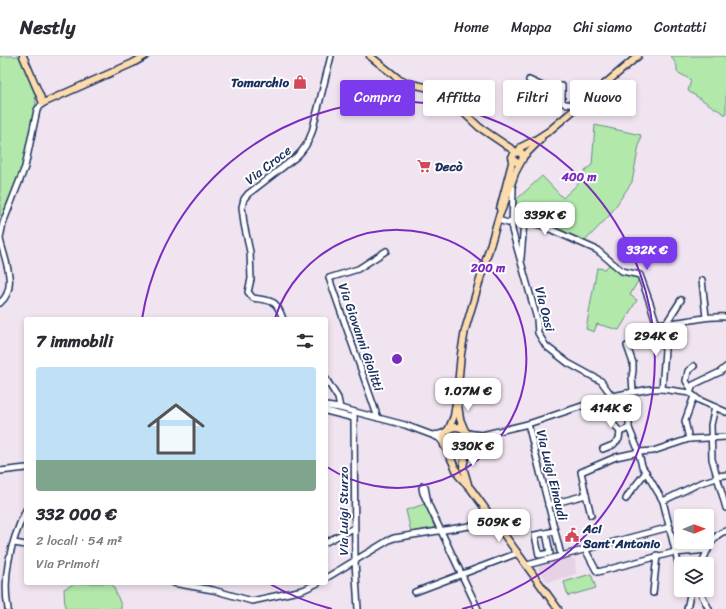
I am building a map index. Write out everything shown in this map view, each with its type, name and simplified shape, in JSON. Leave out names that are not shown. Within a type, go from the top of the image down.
[{"type":"main road","points":[[23,56],[43,103],[133,64],[145,56]]},
{"type":"main road","points":[[370,56],[400,80],[439,90],[469,119],[516,153],[521,152],[522,159],[511,184],[506,202],[498,218]]},
{"type":"main road","points":[[610,80],[638,56]]},
{"type":"main road","points":[[501,142],[516,153],[516,162],[522,159],[549,131],[570,114]]},
{"type":"main road","points":[[549,131],[516,153],[465,330],[461,354],[458,396],[454,416],[444,439],[445,445],[459,476],[469,487],[558,609]]},
{"type":"main road","points":[[458,396],[460,419],[469,439],[463,467],[469,487]]},
{"type":"main road","points":[[448,431],[456,428],[466,432]]},
{"type":"main road","points":[[445,445],[449,450],[458,453],[463,451],[468,446]]},
{"type":"street","name":"Via Croce","points":[[282,317],[279,307],[276,304],[253,298],[248,292],[252,278],[250,252],[242,207],[246,196],[296,158],[307,142],[312,132],[331,56]]},
{"type":"street","points":[[0,303],[8,292],[10,284],[0,238],[2,223],[25,167],[37,110],[43,103]]},
{"type":"street","name":"Via Oasi","points":[[511,184],[513,188],[512,230],[537,319],[538,333],[542,342],[568,364],[601,381],[612,396]]},
{"type":"street","points":[[498,218],[508,222],[513,220],[543,226],[596,250],[622,271],[640,275],[665,350],[662,389]]},
{"type":"street","points":[[521,263],[524,222]]},
{"type":"street","name":"Via Giovanni Giolitti","points":[[378,418],[329,278],[358,269],[386,251]]},
{"type":"street","points":[[702,280],[706,317]]},
{"type":"street","points":[[667,322],[681,300]]},
{"type":"street","points":[[657,324],[667,322],[683,322],[706,317],[726,317]]},
{"type":"street","points":[[633,392],[633,363],[628,346],[646,340],[660,333]]},
{"type":"street","points":[[694,366],[688,371],[686,381],[692,393],[699,400],[716,409],[726,412]]},
{"type":"street","points":[[689,439],[685,421],[693,385],[720,372],[726,367]]},
{"type":"street","points":[[328,382],[338,398],[340,408]]},
{"type":"street","points":[[468,446],[482,435],[528,424],[612,396],[662,389],[692,393]]},
{"type":"street","points":[[626,393],[629,404],[629,428],[639,452],[642,466],[662,501],[670,527],[676,557]]},
{"type":"street","points":[[328,406],[340,408],[354,415]]},
{"type":"street","points":[[716,409],[711,425],[712,459],[726,508]]},
{"type":"street","points":[[328,411],[378,418],[432,435],[439,438],[445,445]]},
{"type":"street","name":"Via Luigi Sturzo","points":[[354,415],[354,528],[358,609]]},
{"type":"street","name":"Via Luigi Einaudi","points":[[528,424],[561,555]]},
{"type":"street","points":[[603,449],[613,445],[619,439],[620,432],[615,426]]},
{"type":"street","points":[[620,432],[629,428]]},
{"type":"street","points":[[432,435],[448,431]]},
{"type":"street","points":[[466,432],[482,435]]},
{"type":"street","points":[[591,515],[581,472],[616,457],[658,450],[689,439],[726,436]]},
{"type":"street","points":[[0,471],[24,468]]},
{"type":"street","points":[[626,499],[646,472]]},
{"type":"street","points":[[662,501],[717,477],[726,475]]},
{"type":"street","points":[[548,505],[586,495]]},
{"type":"street","points":[[428,503],[478,609]]},
{"type":"street","points":[[8,609],[7,569],[14,543],[24,516]]},
{"type":"street","points":[[328,577],[389,540],[399,537],[494,522]]},
{"type":"street","points":[[526,565],[670,527]]},
{"type":"street","points":[[328,541],[354,528]]},
{"type":"street","points":[[546,533],[550,553],[539,555],[535,535],[555,531]]},
{"type":"street","points":[[705,557],[718,535],[726,531]]},
{"type":"street","points":[[14,543],[24,545]]},
{"type":"street","points":[[585,549],[598,572],[675,552],[708,550]]},
{"type":"street","points":[[415,592],[518,553]]},
{"type":"street","points":[[653,593],[657,556]]},
{"type":"street","points":[[184,585],[213,590],[246,601],[252,601],[303,590],[314,585]]},
{"type":"street","points":[[687,609],[690,597]]},
{"type":"street","points":[[703,597],[710,609]]},
{"type":"shaded area","points":[[570,556],[572,559],[575,559],[576,574],[548,582],[538,569],[540,564]]},
{"type":"green space","points":[[0,56],[20,56],[33,83],[36,102],[23,165],[2,216],[0,215]]},
{"type":"green space","points":[[671,56],[726,56],[726,115],[688,91],[691,80],[677,72],[677,66]]},
{"type":"green space","points":[[595,125],[641,135],[632,182],[609,216],[585,241],[540,221],[537,223],[530,215],[527,218],[525,216],[522,219],[516,210],[516,200],[542,176],[563,198],[584,178],[585,170],[592,165]]},
{"type":"green space","points":[[610,264],[618,272],[635,276],[639,279],[630,295],[637,300],[619,330],[597,324],[594,332],[586,329],[597,268],[605,269]]},
{"type":"green space","points":[[425,504],[435,528],[411,532],[406,510]]},
{"type":"green space","points":[[591,574],[596,588],[568,596],[564,582]]},
{"type":"green space","points":[[72,585],[113,585],[121,605],[121,609],[65,609],[64,589]]},
{"type":"place","name":"Tomarchio","points":[[300,82]]},
{"type":"place","name":"Decò","points":[[424,166]]},
{"type":"place","name":"Aci Sant'Antonio","points":[[572,535]]}]
